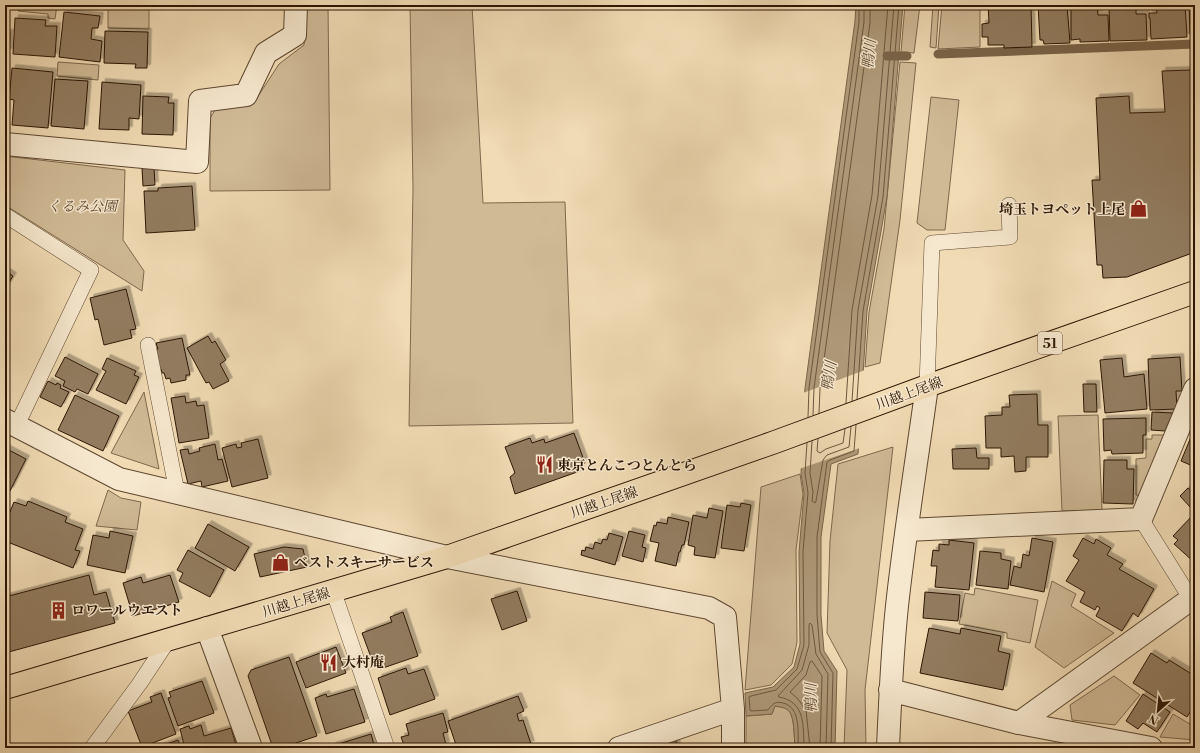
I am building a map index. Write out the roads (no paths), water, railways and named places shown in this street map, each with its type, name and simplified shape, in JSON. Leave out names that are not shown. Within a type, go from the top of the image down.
[{"type":"main road","name":"川越上尾線","points":[[5,688],[447,556],[776,442],[904,394],[1195,292]]},
{"type":"street","points":[[5,144],[197,162],[200,101],[246,95],[266,53],[295,35],[296,5]]},
{"type":"street","points":[[888,748],[890,690],[897,607],[906,530],[927,386]]},
{"type":"street","points":[[906,530],[1141,519],[1195,388]]},
{"type":"street","points":[[11,423],[119,478],[447,556],[710,608],[725,617],[733,709],[733,748]]},
{"type":"street","points":[[1019,723],[1193,597]]},
{"type":"street","points":[[207,628],[251,748]]},
{"type":"street","points":[[890,690],[1019,723],[1075,741],[1151,748]]},
{"type":"street","points":[[619,748],[733,709]]},
{"type":"lane","points":[[927,386],[932,243],[1010,236],[1010,205]]},
{"type":"lane","points":[[5,215],[91,270],[11,423]]},
{"type":"lane","points":[[148,345],[177,492]]},
{"type":"lane","points":[[1141,519],[1193,597]]},
{"type":"lane","points":[[333,590],[387,748]]},
{"type":"lane","points":[[92,748],[140,683],[169,639]]},
{"type":"water","name":"鴨川","points":[[856,5],[903,5],[887,197],[867,311],[858,454],[831,464],[821,537],[821,615],[824,651],[837,671],[835,748],[795,748],[793,722],[788,710],[775,706],[772,714],[746,716],[745,693],[773,687],[794,667],[800,644],[799,552],[804,493],[801,474],[805,388]]},
{"type":"waterway","points":[[938,54],[1195,44]]},
{"type":"waterway","points":[[887,56],[907,56]]},
{"type":"place","name":"埼玉トヨペット上尾","points":[[1138,209]]},
{"type":"place","name":"東京とんこつとんとら","points":[[544,465]]},
{"type":"place","name":"ベストスキーサービス","points":[[281,562]]},
{"type":"place","name":"ロワールウエスト","points":[[58,610]]},
{"type":"place","name":"大村庵","points":[[329,662]]},
{"type":"park label","name":"くるみ公園","points":[[82,206]]}]
